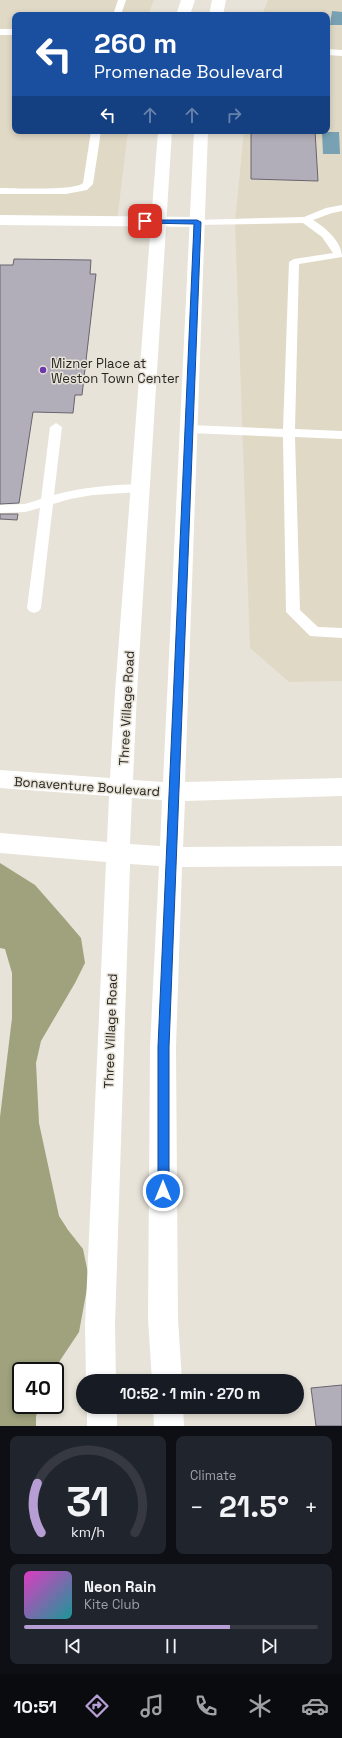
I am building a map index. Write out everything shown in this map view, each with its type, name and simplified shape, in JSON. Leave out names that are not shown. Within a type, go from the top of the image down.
[{"type":"street","points":[[184,12],[188,0]]},
{"type":"street","points":[[217,12],[220,0]]},
{"type":"street","name":"Three Village Road","points":[[101,1374],[100,1325],[102,1234],[126,692],[165,134]]},
{"type":"street","points":[[167,1374],[163,1319],[163,1047],[201,134]]},
{"type":"street","points":[[0,220],[197,222]]},
{"type":"street","name":"Bonaventure Boulevard","points":[[0,779],[174,792],[342,787]]},
{"type":"street","points":[[0,843],[171,857],[342,856]]},
{"type":"street","points":[[102,1414],[102,1426]]},
{"type":"street","points":[[168,1414],[169,1426]]},
{"type":"lane","points":[[118,12],[122,0]]},
{"type":"lane","points":[[0,32],[12,32]]},
{"type":"lane","points":[[330,52],[342,54]]},
{"type":"lane","points":[[0,191],[30,192],[80,190],[87,186],[96,134]]},
{"type":"lane","points":[[197,222],[305,220],[330,210],[342,208]]},
{"type":"lane","points":[[305,220],[318,226],[333,242],[339,255],[294,262],[290,433],[293,612],[314,632],[342,633]]},
{"type":"lane","points":[[34,608],[56,427]]},
{"type":"lane","points":[[189,429],[342,435]]},
{"type":"lane","points":[[0,509],[25,508],[47,502],[65,494],[80,491],[140,488]]},
{"type":"shaded area","points":[[0,0],[154,0],[149,12],[12,12],[12,134],[128,134],[117,221],[0,220]]},
{"type":"shaded area","points":[[268,0],[342,0],[342,681],[289,682],[250,648],[235,222],[244,134],[330,134],[330,12],[263,12]]},
{"type":"green space","points":[[0,863],[35,885],[81,938],[85,963],[41,1041],[36,1063],[39,1123],[59,1216],[83,1249],[89,1278],[79,1332],[59,1362],[12,1362],[12,1414],[37,1414],[36,1426],[0,1426],[0,1117],[12,1018],[12,973],[5,949],[0,948]]},
{"type":"water","points":[[332,11],[342,12],[342,25],[330,25]]},
{"type":"water","points":[[339,132],[340,154],[323,154],[322,134]]},
{"type":"building","points":[[251,134],[315,134],[318,181],[251,179]]},
{"type":"building","name":"Mizner Place at Weston Town Center","points":[[14,259],[91,260],[90,274],[96,274],[82,395],[75,395],[73,413],[33,412],[19,503],[0,504],[0,265],[13,265]]},
{"type":"building","points":[[0,514],[18,514],[17,520],[0,519]]},
{"type":"building","points":[[342,1385],[342,1426],[316,1426],[311,1388]]},
{"type":"place","name":"Mizner Place at Weston Town Center","points":[[43,370]]},
{"type":"route","points":[[145,221],[197,222],[163,1047],[163,1191]]}]
